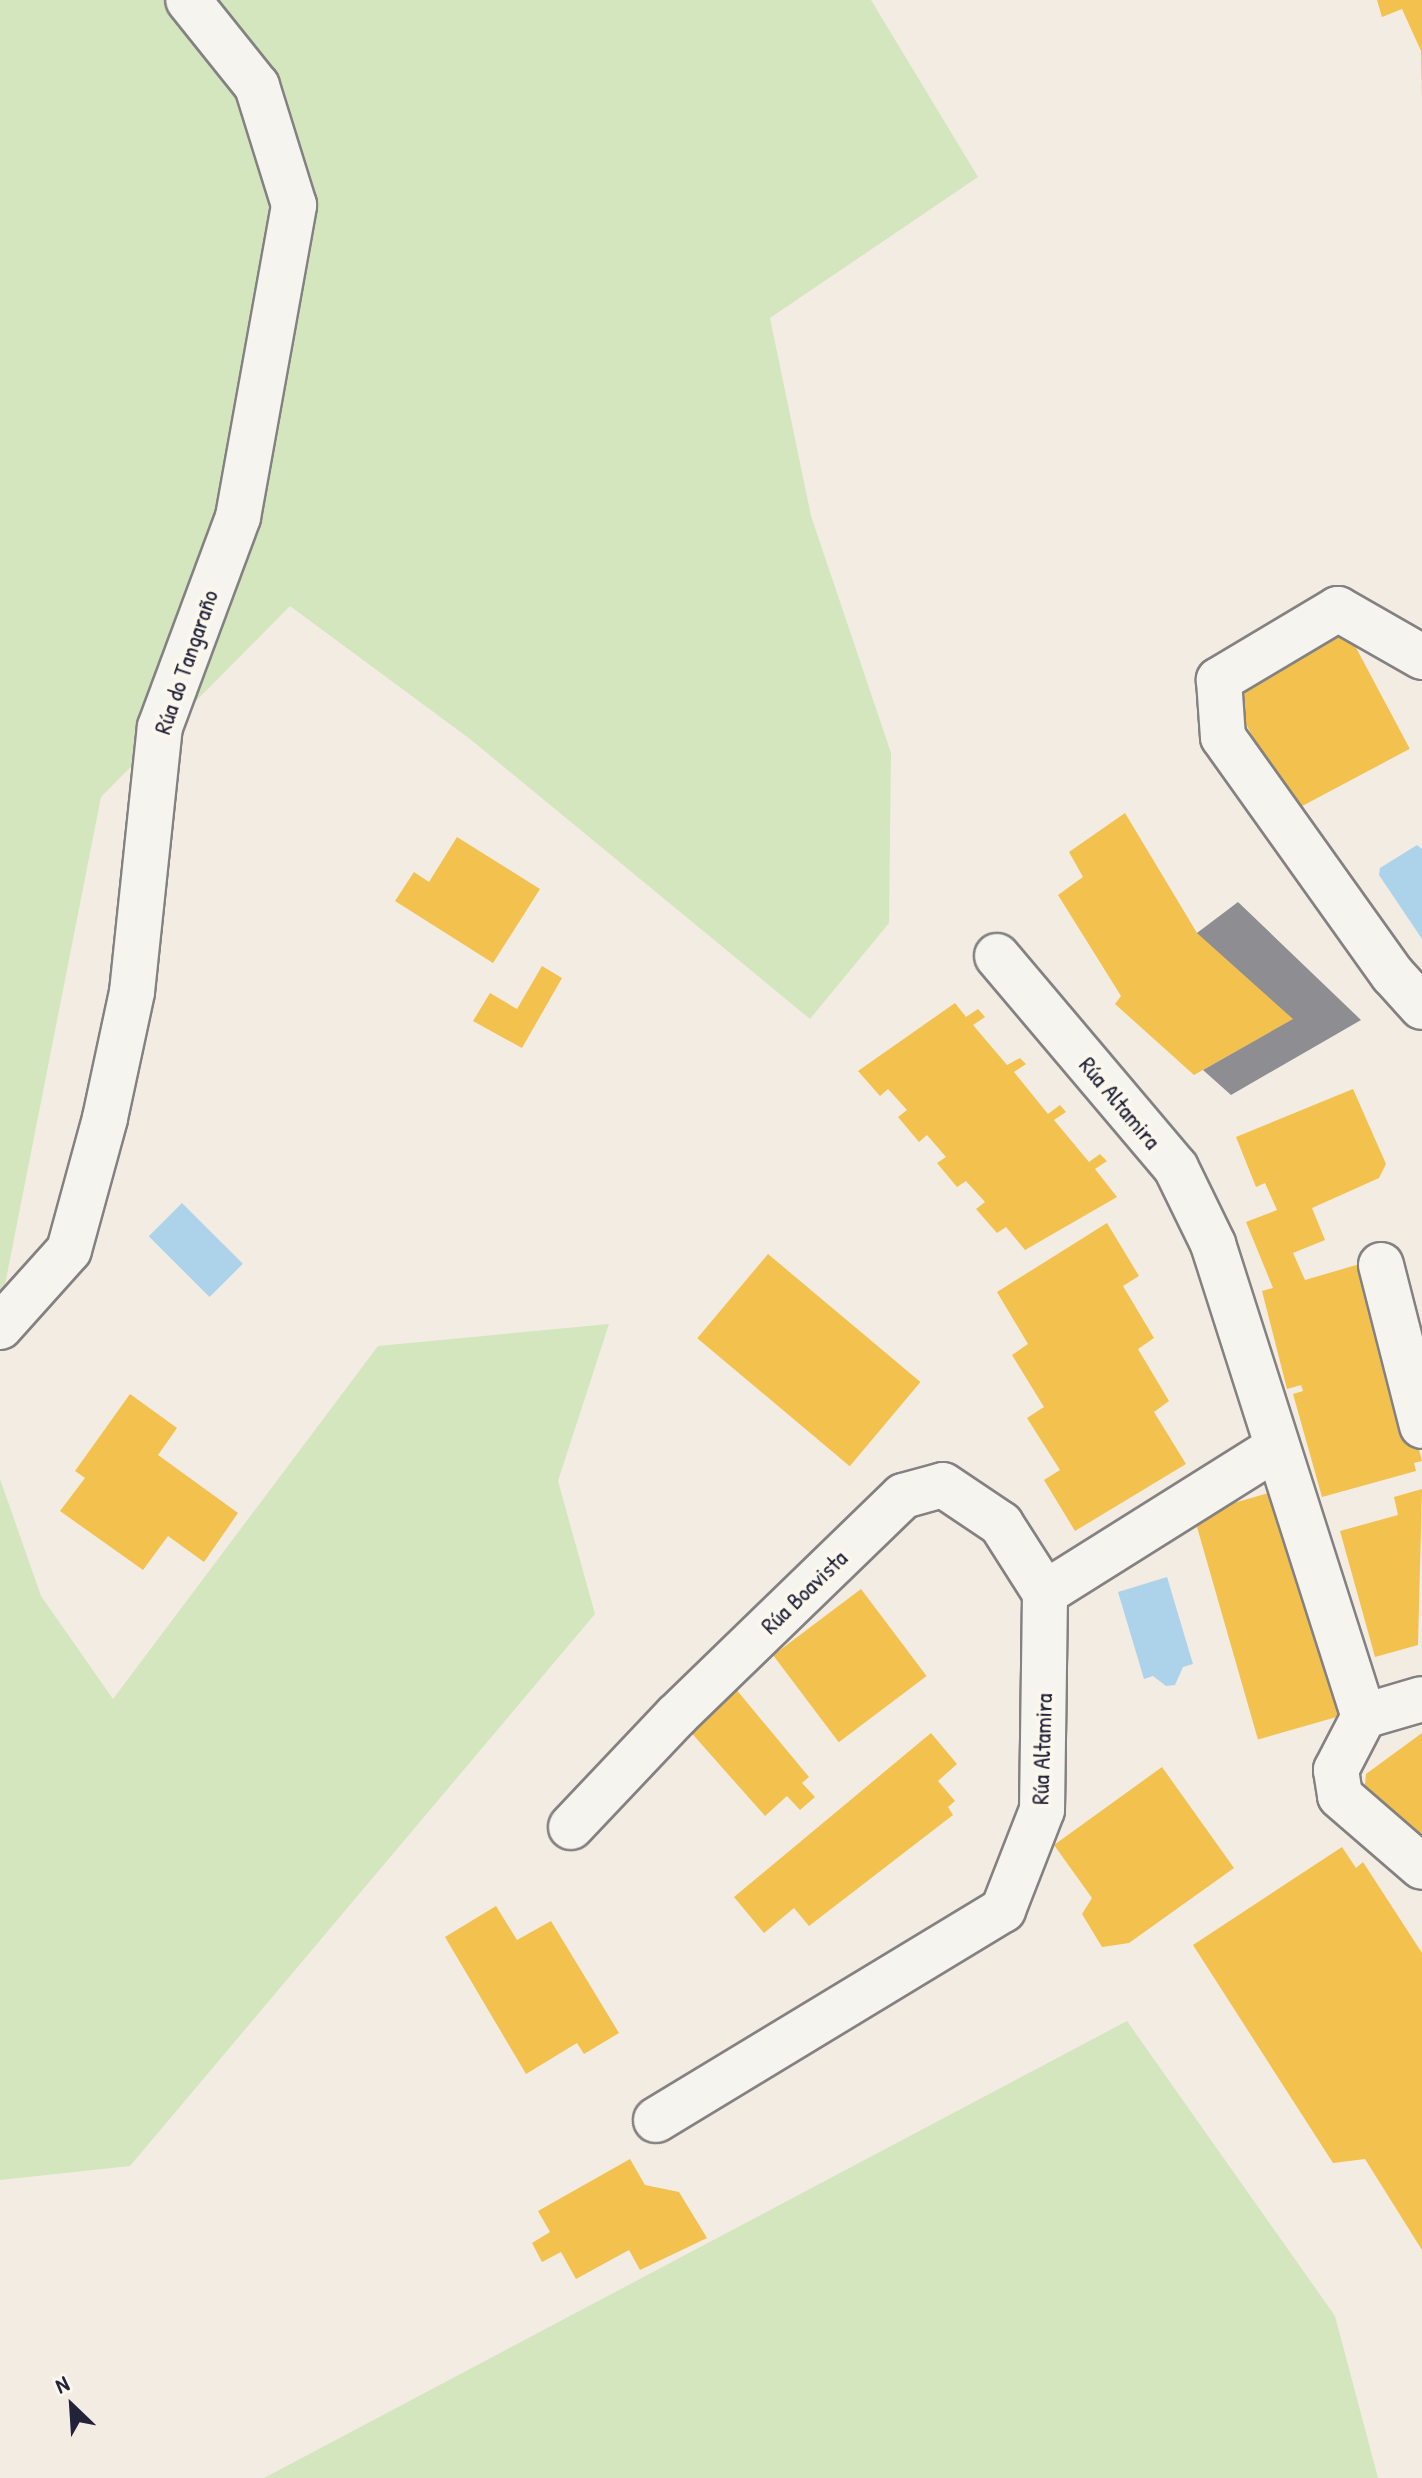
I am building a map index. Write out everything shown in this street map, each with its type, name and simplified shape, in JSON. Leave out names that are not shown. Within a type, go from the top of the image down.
[{"type":"street","name":"Rúa do Tangaraño","points":[[0,1327],[69,1250],[105,1118],[132,992],[160,727],[238,517],[294,205],[257,86],[188,0]]},
{"type":"street","points":[[1422,657],[1338,609],[1219,680],[1223,737],[1393,975],[1422,1007]]},
{"type":"street","name":"Rúa Altamira","points":[[997,956],[1176,1168],[1213,1244],[1364,1716]]},
{"type":"street","points":[[1381,1265],[1422,1426]]},
{"type":"street","points":[[1045,1593],[1276,1448]]},
{"type":"street","name":"Rúa Boavista","points":[[571,1827],[676,1716],[903,1496],[943,1485],[1001,1524],[1045,1593]]},
{"type":"street","name":"Rúa Altamira","points":[[656,2120],[1003,1910],[1042,1810],[1045,1593]]},
{"type":"street","points":[[1422,1699],[1364,1716],[1336,1770],[1340,1796],[1422,1867]]},
{"type":"green space","points":[[0,0],[871,0],[978,177],[770,318],[811,516],[891,753],[889,923],[810,1019],[470,739],[290,606],[101,797],[0,1310]]},
{"type":"green space","points":[[609,1324],[558,1481],[595,1614],[130,2166],[0,2180],[0,1479],[41,1596],[113,1699],[378,1346]]},
{"type":"green space","points":[[1127,2021],[1335,2316],[1378,2478],[264,2478]]},
{"type":"water","points":[[1417,845],[1422,849],[1422,939],[1379,875],[1380,868]]},
{"type":"water","points":[[182,1203],[243,1264],[210,1297],[149,1236]]},
{"type":"water","points":[[1167,1577],[1193,1664],[1183,1667],[1175,1685],[1166,1686],[1153,1676],[1144,1679],[1118,1592]]},
{"type":"building: Viviendas","points":[[1377,0],[1422,0],[1422,98],[1421,51],[1402,9],[1382,17]]},
{"type":"building: Viviendas","points":[[1345,627],[1410,749],[1292,811],[1228,689]]},
{"type":"building: Viviendas","points":[[1125,813],[1197,933],[1206,927],[1303,1014],[1194,1075],[1115,1004],[1121,996],[1058,895],[1083,877],[1069,852]]},
{"type":"building: Viviendas","points":[[457,837],[540,889],[493,963],[395,901],[414,872],[429,882]]},
{"type":"building: Viviendas","points":[[542,966],[562,978],[522,1048],[473,1021],[490,993],[517,1009]]},
{"type":"building: Viviendas","points":[[955,1003],[966,1017],[978,1009],[985,1017],[973,1025],[1007,1065],[1020,1058],[1026,1064],[1014,1072],[1048,1114],[1060,1105],[1066,1112],[1054,1120],[1089,1162],[1100,1154],[1107,1161],[1095,1169],[1117,1197],[1025,1250],[1006,1227],[997,1233],[976,1209],[985,1202],[966,1181],[957,1187],[937,1163],[946,1157],[927,1135],[919,1142],[898,1117],[907,1110],[888,1089],[880,1096],[858,1071]]},
{"type":"building: Viviendas","points":[[1353,1089],[1386,1164],[1379,1178],[1312,1208],[1325,1240],[1293,1253],[1305,1280],[1370,1261],[1422,1461],[1414,1463],[1416,1471],[1322,1497],[1293,1394],[1303,1391],[1301,1385],[1287,1389],[1262,1291],[1273,1288],[1246,1222],[1277,1210],[1265,1183],[1256,1187],[1236,1137]]},
{"type":"building: Viviendas","points":[[1107,1223],[1139,1276],[1123,1286],[1154,1338],[1138,1349],[1169,1401],[1154,1412],[1186,1464],[1075,1531],[1044,1480],[1060,1470],[1027,1418],[1044,1407],[1012,1355],[1028,1344],[997,1292]]},
{"type":"building: Viviendas","points":[[768,1254],[920,1382],[850,1466],[697,1338]]},
{"type":"building: Viviendas","points":[[130,1394],[177,1428],[158,1455],[238,1513],[204,1562],[168,1536],[143,1570],[60,1511],[85,1478],[75,1471]]},
{"type":"building: Viviendas","points":[[1422,1489],[1418,1645],[1375,1657],[1340,1531],[1398,1515],[1394,1497]]},
{"type":"building: Viviendas","points":[[1279,1490],[1343,1715],[1258,1739],[1193,1515]]},
{"type":"building: Viviendas","points":[[861,1589],[927,1676],[839,1742],[773,1655]]},
{"type":"building: Viviendas","points":[[735,1688],[809,1777],[802,1783],[815,1797],[800,1810],[787,1796],[765,1816],[688,1729]]},
{"type":"building: Viviendas","points":[[931,1733],[957,1764],[938,1781],[955,1801],[948,1807],[953,1815],[809,1926],[794,1908],[764,1933],[734,1897]]},
{"type":"building: Viviendas","points":[[1422,1733],[1422,1855],[1364,1795],[1366,1774]]},
{"type":"building: Viviendas","points":[[1162,1767],[1234,1868],[1129,1943],[1102,1947],[1082,1914],[1092,1898],[1054,1845]]},
{"type":"building: Viviendas","points":[[1342,1847],[1356,1868],[1363,1862],[1422,1953],[1422,2250],[1365,2159],[1333,2163],[1193,1945]]},
{"type":"building: Viviendas","points":[[496,1906],[517,1940],[551,1921],[619,2033],[584,2054],[577,2043],[526,2074],[445,1937]]},
{"type":"building: Viviendas","points":[[630,2159],[645,2185],[679,2192],[707,2238],[640,2270],[629,2250],[576,2279],[561,2252],[542,2262],[532,2243],[550,2232],[538,2211]]},
{"type":"building: Industria","points":[[1238,902],[1361,1020],[1231,1095],[1203,1070],[1293,1019],[1197,933]]}]
